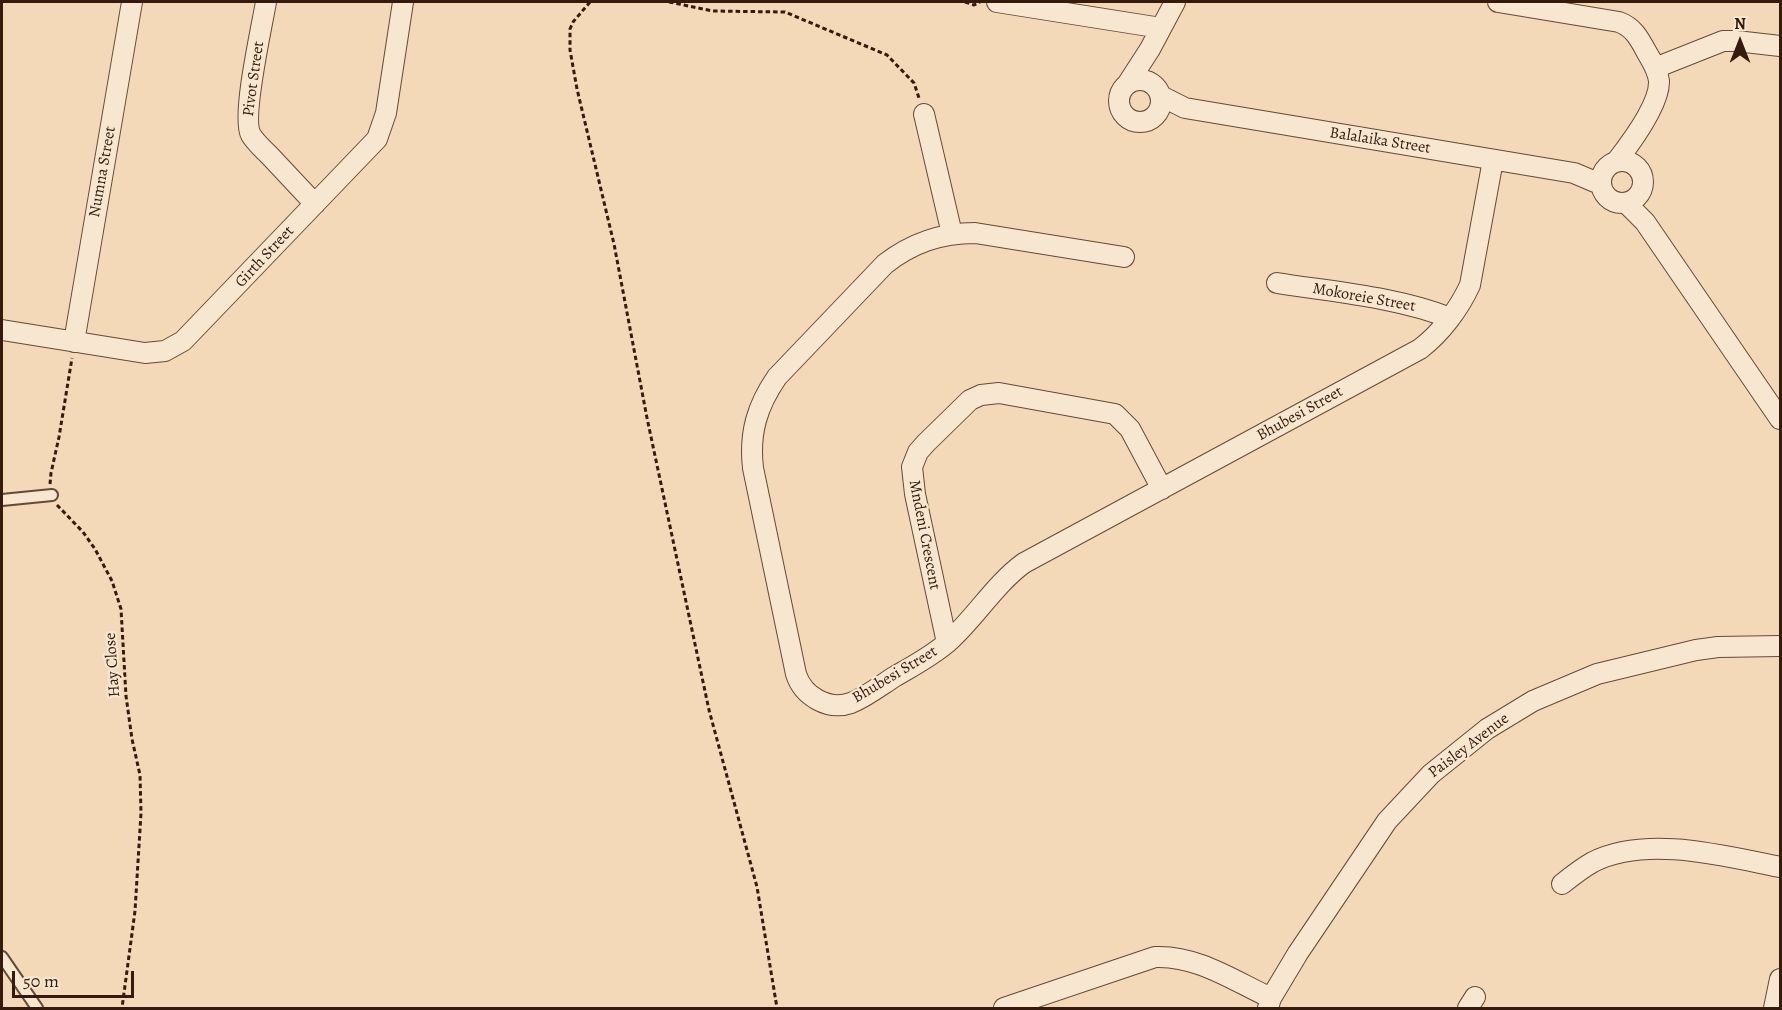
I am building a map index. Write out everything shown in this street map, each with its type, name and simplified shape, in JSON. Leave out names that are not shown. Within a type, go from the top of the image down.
[{"type":"street","name":"Numna Street","points":[[74,342],[132,2]]},
{"type":"street","name":"Pivot Street","points":[[266,2],[251,93],[248,127],[256,141],[315,204]]},
{"type":"street","name":"Girth Street","points":[[2,330],[156,353],[174,347],[200,326],[371,146],[381,130],[403,2]]},
{"type":"street","points":[[997,2],[1161,28]]},
{"type":"street","points":[[1150,49],[1155,97],[1150,120],[1137,122],[1129,120],[1123,114],[1119,106],[1119,98],[1150,49],[1175,2]]},
{"type":"street","points":[[1498,2],[1626,24],[1639,37],[1659,79],[1656,94],[1636,135],[1614,170],[1604,194],[1619,204],[1635,199],[1642,190]]},
{"type":"street","points":[[1655,68],[1723,41],[1780,46]]},
{"type":"street","points":[[1128,83],[1138,80],[1155,97]]},
{"type":"street","name":"Balalaika Street","points":[[1155,97],[1185,108],[1492,160],[1574,173],[1614,170]]},
{"type":"street","points":[[924,114],[952,234]]},
{"type":"street","name":"Bhubesi Street","points":[[1124,257],[975,233],[932,238],[899,253],[885,264],[788,364],[765,394],[754,422],[751,451],[755,479],[798,680],[815,699],[841,705],[851,702],[931,656],[947,643],[1016,569],[1433,340],[1450,318],[1470,285],[1492,160]]},
{"type":"street","points":[[1614,170],[1643,177],[1642,190],[1646,222]]},
{"type":"street","points":[[1626,203],[1646,222],[1780,419]]},
{"type":"street","name":"Mokoreie Street","points":[[1277,283],[1394,303],[1450,318]]},
{"type":"street","name":"Mndeni Crescent","points":[[947,643],[915,494],[912,467],[918,452],[970,400],[981,395],[999,393],[1115,414],[1130,429],[1162,489]]},
{"type":"street","name":"Paisley Avenue","points":[[1270,1003],[1298,953],[1387,821],[1431,774],[1487,729],[1533,701],[1597,674],[1696,650],[1718,647],[1780,646]]},
{"type":"street","points":[[1562,884],[1591,863],[1609,855],[1627,852],[1696,850],[1780,867]]},
{"type":"street","points":[[1004,1008],[1155,957],[1189,960],[1270,1003]]},
{"type":"street","points":[[1774,1008],[1780,979]]},
{"type":"lane","points":[[2,500],[52,495]]},
{"type":"lane","points":[[2,957],[37,1008]]},
{"type":"path","points":[[590,2],[573,21],[570,29],[570,50],[577,89],[614,244],[647,418],[709,710],[757,887],[777,1008]]},
{"type":"path","points":[[669,2],[713,11],[785,12],[887,55],[914,83],[924,114]]},
{"type":"path","points":[[965,2],[974,5],[982,2]]},
{"type":"path","points":[[52,495],[51,472],[74,342]]},
{"type":"path","name":"Hay Close","points":[[52,495],[58,506],[83,532],[100,557],[112,581],[121,609],[126,696],[140,775],[141,813],[135,911],[122,1008]]}]
